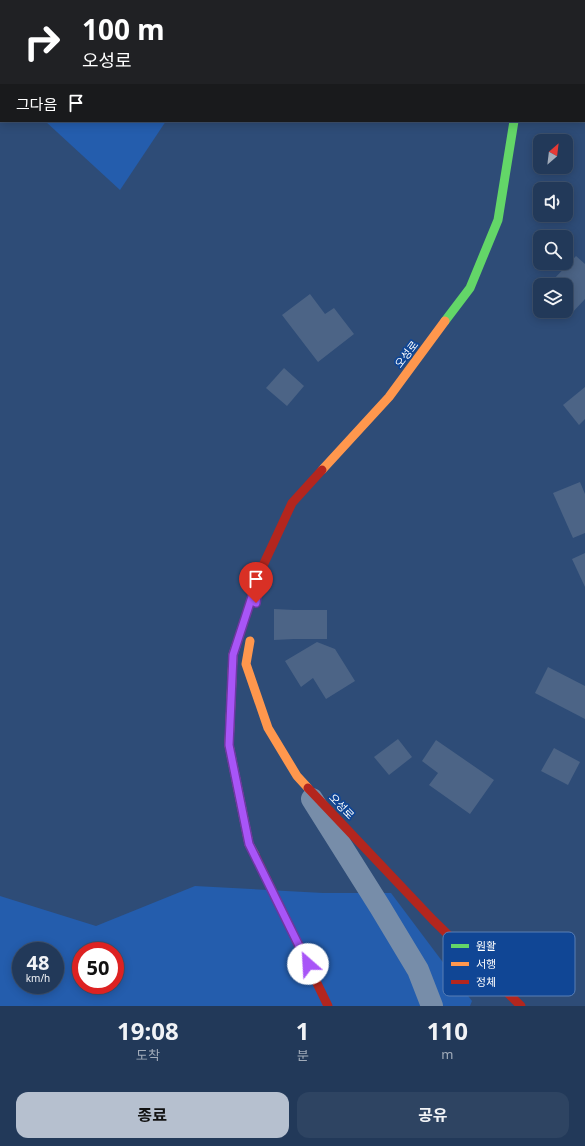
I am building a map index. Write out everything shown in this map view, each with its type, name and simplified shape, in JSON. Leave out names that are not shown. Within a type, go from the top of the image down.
[{"type":"main road","name":"오성로","points":[[328,1006],[249,844],[229,745],[233,655],[260,572],[292,503],[388,397],[470,288],[498,220],[514,122]]},
{"type":"main road","name":"오성로","points":[[260,572],[246,664],[268,728],[297,776],[446,932]]},
{"type":"main road","name":"오성로","points":[[511,996],[521,1006]]},
{"type":"street","points":[[297,776],[418,970],[432,1006]]},
{"type":"shaded area","points":[[46,122],[165,122],[120,190]]},
{"type":"shaded area","points":[[195,886],[323,893],[391,893],[443,962],[443,996],[468,996],[472,1001],[470,1006],[0,1006],[0,896],[96,926]]},
{"type":"building","points":[[576,256],[585,264],[585,299],[573,312],[573,278],[555,278],[563,270],[573,270],[573,259]]},
{"type":"building","points":[[310,294],[325,314],[334,308],[354,334],[318,362],[282,315]]},
{"type":"building","points":[[284,368],[304,386],[287,406],[266,388]]},
{"type":"building","points":[[585,387],[585,419],[579,425],[563,405]]},
{"type":"building","points":[[580,482],[585,494],[585,533],[573,538],[553,493]]},
{"type":"building","points":[[585,553],[585,587],[572,559]]},
{"type":"building","points":[[274,609],[327,610],[327,639],[274,640]]},
{"type":"building","points":[[317,642],[335,649],[355,681],[326,699],[313,678],[301,687],[285,661]]},
{"type":"building","points":[[548,667],[585,686],[585,719],[535,693]]},
{"type":"building","points":[[398,739],[412,757],[389,775],[374,757]]},
{"type":"building","points":[[436,740],[494,780],[470,814],[429,785],[438,773],[422,761]]},
{"type":"building","points":[[554,748],[580,762],[568,785],[541,771]]},
{"type":"traffic: fast","points":[[445,321],[470,288],[498,220],[514,122]]},
{"type":"traffic: slow","points":[[322,470],[389,397],[445,321]]},
{"type":"traffic: slow","points":[[250,641],[246,664],[268,728],[297,776],[308,788]]},
{"type":"traffic: slow","points":[[236,646],[233,655],[229,745],[249,844],[255,855]]},
{"type":"traffic: jam","points":[[236,646],[260,572],[292,503],[322,470]]},
{"type":"traffic: jam","points":[[308,788],[445,932]]},
{"type":"traffic: jam","points":[[255,855],[328,1006]]},
{"type":"traffic: jam","points":[[511,996],[521,1006]]},
{"type":"route","points":[[256,603],[260,572],[233,655],[229,745],[249,844],[308,964]]}]
